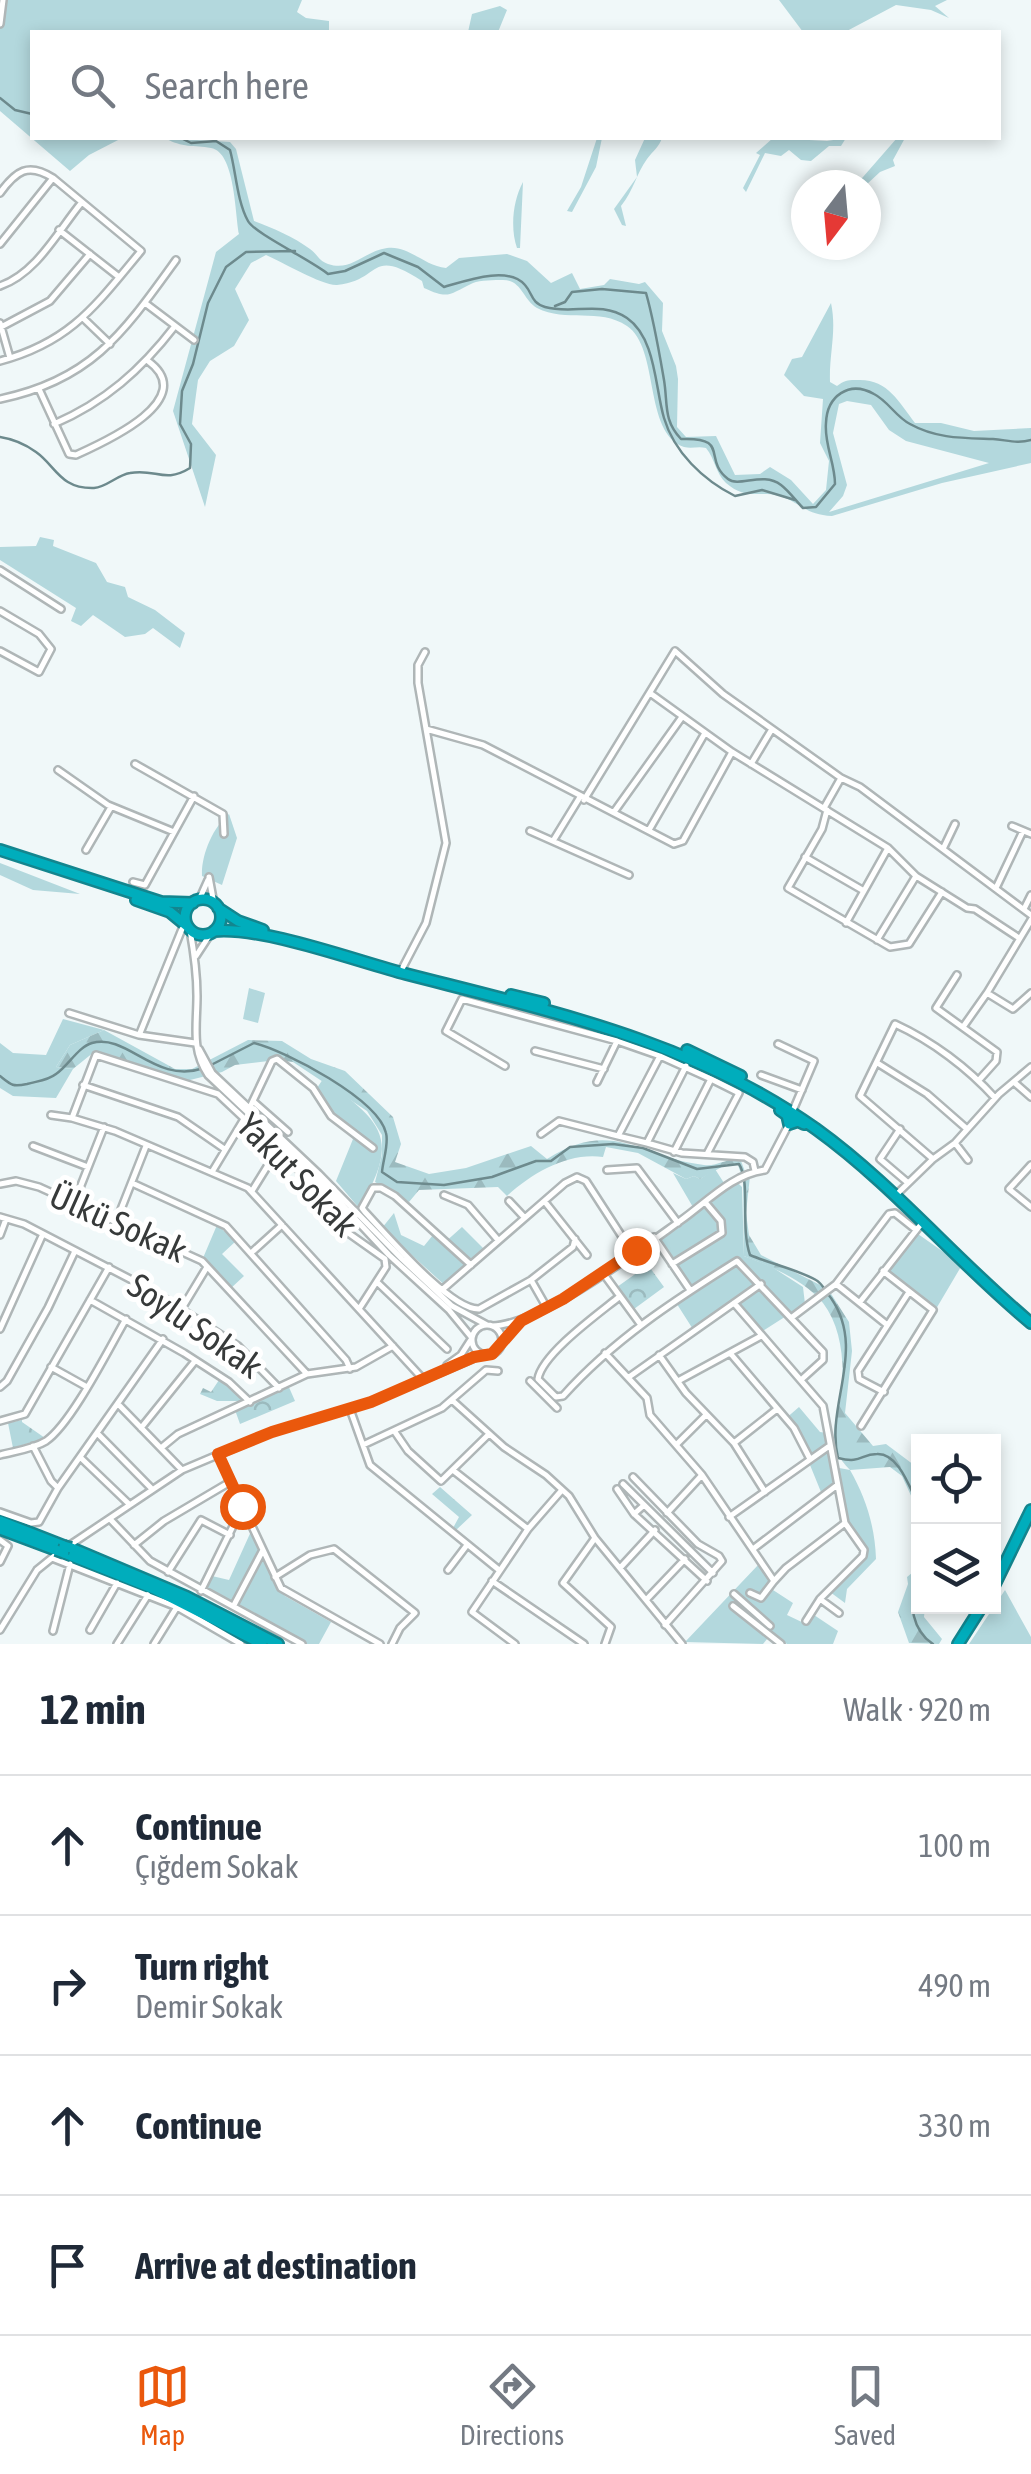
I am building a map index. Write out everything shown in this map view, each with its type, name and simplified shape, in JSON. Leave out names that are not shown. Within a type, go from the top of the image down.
[{"type":"highway","points":[[0,853],[170,904],[196,901],[216,906],[254,928],[539,1002],[658,1038],[729,1070],[794,1108],[853,1152],[1031,1316]]},
{"type":"highway","points":[[0,853],[156,907],[180,918],[186,928],[200,935],[252,933],[574,1018],[680,1053],[790,1111],[878,1180],[919,1226],[1031,1324]]},
{"type":"highway","points":[[186,928],[185,914],[196,901]]},
{"type":"highway","points":[[212,932],[220,923],[216,906]]},
{"type":"highway","points":[[680,1053],[787,1115],[789,1124],[804,1124],[878,1180]]},
{"type":"highway","points":[[1001,1572],[1031,1510]]},
{"type":"highway","points":[[0,1520],[262,1644]]},
{"type":"highway","points":[[1001,1584],[1031,1524]]},
{"type":"highway","points":[[0,1529],[145,1578],[278,1644]]},
{"type":"highway","points":[[961,1644],[980,1614]]},
{"type":"street","points":[[0,24],[3,0]]},
{"type":"street","points":[[0,193],[23,169],[37,170],[52,178],[140,252],[82,317],[53,342],[35,352],[0,361]]},
{"type":"street","points":[[0,244],[52,178]]},
{"type":"street","points":[[0,286],[24,274],[82,202]]},
{"type":"street","points":[[59,230],[119,277]]},
{"type":"street","points":[[10,358],[0,325],[50,301],[90,254]]},
{"type":"street","points":[[0,399],[39,389],[96,358],[145,303],[176,260]]},
{"type":"street","points":[[145,303],[194,340]]},
{"type":"street","points":[[82,317],[110,344]]},
{"type":"street","points":[[54,424],[107,397],[148,361],[175,326]]},
{"type":"street","points":[[39,389],[69,454],[76,455],[124,429],[164,393],[163,375],[148,361]]},
{"type":"street","points":[[0,570],[61,609]]},
{"type":"street","points":[[0,611],[39,634],[50,651],[39,672],[0,651]]},
{"type":"street","points":[[554,841],[675,651],[723,694],[841,778],[860,787],[1031,917],[987,994],[962,1028]]},
{"type":"street","points":[[403,967],[426,924],[446,843],[418,682],[418,666],[425,652]]},
{"type":"street","points":[[650,693],[732,752],[888,848],[916,876],[1019,938]]},
{"type":"street","points":[[613,814],[682,717]]},
{"type":"street","points":[[426,729],[483,744],[674,844],[683,841],[732,752]]},
{"type":"street","points":[[751,764],[772,729]]},
{"type":"street","points":[[648,832],[705,734]]},
{"type":"street","points":[[135,764],[223,814],[224,834]]},
{"type":"street","points":[[58,770],[112,807],[174,832]]},
{"type":"street","points":[[841,778],[826,809],[822,830],[788,888],[890,947],[909,944],[942,892]]},
{"type":"street","points":[[133,882],[146,885],[194,796]]},
{"type":"street","points":[[86,850],[112,807]]},
{"type":"street","points":[[942,849],[955,824]]},
{"type":"street","points":[[1012,826],[1031,834]]},
{"type":"street","points":[[530,831],[629,875]]},
{"type":"street","points":[[996,888],[1023,831]]},
{"type":"street","points":[[846,923],[888,848]]},
{"type":"street","points":[[806,858],[865,892]]},
{"type":"street","points":[[196,901],[209,876],[216,906]]},
{"type":"street","points":[[877,940],[916,876]]},
{"type":"street","points":[[1024,909],[1031,895]]},
{"type":"street","points":[[186,928],[195,958],[195,1043],[210,1074],[449,1310],[472,1338],[476,1350],[484,1354]]},
{"type":"street","points":[[140,1034],[186,928]]},
{"type":"street","points":[[195,958],[212,932]]},
{"type":"street","points":[[957,975],[936,1008],[997,1054],[978,1080]]},
{"type":"street","points":[[987,994],[1015,1009],[1031,993]]},
{"type":"street","points":[[505,1066],[446,1032],[462,1000],[618,1040],[686,1066],[739,1093],[707,1154]]},
{"type":"street","points":[[69,1013],[140,1034],[195,1043]]},
{"type":"street","points":[[933,1159],[860,1096],[896,1024],[919,1036],[978,1080],[995,1098]]},
{"type":"street","points":[[597,1082],[618,1040]]},
{"type":"street","points":[[778,1044],[814,1061],[794,1108]]},
{"type":"street","points":[[535,1050],[604,1069]]},
{"type":"street","name":"Yakut Sokak","points":[[83,1085],[96,1056],[213,1092],[326,1198],[344,1230],[386,1259],[377,1282]]},
{"type":"street","points":[[618,1136],[660,1056]]},
{"type":"street","points":[[252,1104],[272,1061],[277,1059],[313,1088],[331,1116],[373,1148]]},
{"type":"street","points":[[878,1064],[927,1094],[967,1130]]},
{"type":"street","points":[[647,1143],[686,1066]]},
{"type":"street","points":[[900,1194],[907,1182],[955,1143],[995,1098],[1031,1068]]},
{"type":"street","points":[[210,1074],[288,1132]]},
{"type":"street","points":[[761,1075],[802,1090]]},
{"type":"street","points":[[674,1152],[711,1078]]},
{"type":"street","points":[[1014,1082],[1031,1098]]},
{"type":"street","points":[[72,1118],[83,1085],[174,1116],[224,1148]]},
{"type":"street","points":[[252,1104],[358,1218],[427,1279],[475,1310],[531,1280],[572,1247],[576,1239]]},
{"type":"street","points":[[50,1115],[104,1127],[252,1191],[422,1378]]},
{"type":"street","points":[[211,1172],[244,1120]]},
{"type":"street","points":[[542,1134],[559,1121],[674,1152],[745,1158],[753,1162],[752,1172]]},
{"type":"street","points":[[441,1370],[461,1355],[479,1327],[521,1321],[546,1308],[603,1274],[740,1177],[765,1170],[789,1124]]},
{"type":"street","points":[[74,1203],[104,1127]]},
{"type":"street","points":[[900,1128],[880,1159],[907,1182]]},
{"type":"street","points":[[955,1143],[968,1160]]},
{"type":"street","points":[[33,1146],[88,1167]]},
{"type":"street","points":[[116,1222],[146,1146]]},
{"type":"street","points":[[252,1191],[278,1150]]},
{"type":"street","points":[[1031,1164],[1009,1188],[1031,1207]]},
{"type":"street","points":[[607,1170],[637,1168],[678,1222]]},
{"type":"street","points":[[443,1289],[566,1184],[582,1177],[632,1252]]},
{"type":"street","name":"Ülkü Sokak","points":[[0,1184],[13,1181],[35,1186],[195,1257],[307,1374]]},
{"type":"street","points":[[132,1183],[220,1221],[350,1369]]},
{"type":"street","points":[[470,1264],[415,1212],[376,1186],[362,1208],[452,1306],[490,1325],[501,1335],[501,1344]]},
{"type":"street","points":[[444,1195],[468,1205],[499,1240]]},
{"type":"street","points":[[509,1201],[525,1218]]},
{"type":"street","points":[[544,1202],[587,1254]]},
{"type":"street","points":[[672,1264],[722,1233],[721,1221],[705,1202]]},
{"type":"street","points":[[791,1318],[835,1285],[890,1214],[919,1226],[860,1302]]},
{"type":"street","points":[[0,1235],[3,1218]]},
{"type":"street","name":"Soylu Sokak","points":[[3,1218],[24,1224],[108,1267],[181,1310],[238,1346],[279,1388]]},
{"type":"street","points":[[344,1230],[358,1218]]},
{"type":"street","points":[[251,1253],[283,1225]]},
{"type":"street","points":[[0,1329],[42,1235]]},
{"type":"street","points":[[654,1237],[690,1290]]},
{"type":"street","points":[[0,1387],[38,1326],[75,1251]]},
{"type":"street","points":[[619,1297],[564,1345],[537,1375],[556,1397],[560,1398],[604,1353],[641,1325],[737,1261],[823,1352],[823,1360],[802,1379]]},
{"type":"street","points":[[181,1310],[207,1266]]},
{"type":"street","points":[[0,1421],[24,1416],[108,1267]]},
{"type":"street","points":[[861,1426],[932,1310],[884,1271]]},
{"type":"street","points":[[603,1274],[641,1325]]},
{"type":"street","points":[[531,1280],[546,1308]]},
{"type":"street","points":[[359,1309],[377,1282],[447,1349]]},
{"type":"street","points":[[629,1377],[761,1284]]},
{"type":"street","points":[[835,1285],[886,1324]]},
{"type":"street","points":[[884,1392],[857,1376],[909,1292]]},
{"type":"street","points":[[90,1300],[163,1339],[229,1382],[250,1402]]},
{"type":"street","points":[[734,1303],[802,1379],[826,1414],[828,1447],[844,1523],[864,1550],[863,1556],[820,1598],[806,1622]]},
{"type":"street","points":[[0,1455],[52,1436],[88,1387],[126,1319]]},
{"type":"street","points":[[0,1630],[37,1570],[182,1470],[272,1432],[350,1409],[441,1370],[496,1352],[521,1321]]},
{"type":"street","points":[[678,1381],[761,1336]]},
{"type":"street","points":[[0,1512],[32,1524],[38,1522],[163,1339]]},
{"type":"street","points":[[161,1448],[178,1434],[307,1374],[350,1369],[393,1346]]},
{"type":"street","points":[[604,1353],[647,1398],[650,1415],[702,1475],[774,1581]]},
{"type":"street","points":[[730,1353],[801,1438],[810,1459]]},
{"type":"street","points":[[658,1355],[734,1443],[764,1492]]},
{"type":"street","points":[[141,1428],[195,1361]]},
{"type":"street","points":[[51,1367],[88,1387]]},
{"type":"street","points":[[363,1444],[453,1401],[486,1370],[498,1371]]},
{"type":"street","points":[[530,1381],[557,1408]]},
{"type":"street","points":[[453,1401],[489,1434],[562,1489],[584,1523],[682,1644]]},
{"type":"street","points":[[118,1404],[182,1470]]},
{"type":"street","points":[[350,1409],[374,1468],[499,1570]]},
{"type":"street","points":[[734,1443],[777,1409]]},
{"type":"street","points":[[677,1444],[706,1414]]},
{"type":"street","points":[[395,1432],[438,1480],[446,1479],[489,1434]]},
{"type":"street","points":[[97,1434],[152,1488]]},
{"type":"street","points":[[33,1446],[58,1488]]},
{"type":"street","points":[[729,1518],[828,1447]]},
{"type":"street","points":[[218,1454],[275,1577],[287,1594],[380,1644]]},
{"type":"street","points":[[80,1458],[128,1504]]},
{"type":"street","points":[[454,1471],[528,1529]]},
{"type":"street","points":[[667,1512],[702,1475]]},
{"type":"street","points":[[633,1477],[698,1544],[722,1561],[664,1625]]},
{"type":"street","points":[[134,1545],[164,1521],[230,1482]]},
{"type":"street","points":[[707,1581],[634,1514],[620,1486],[712,1573]]},
{"type":"street","points":[[753,1549],[836,1486]]},
{"type":"street","points":[[515,1644],[472,1612],[528,1529],[562,1489]]},
{"type":"street","points":[[201,1591],[230,1535],[241,1503]]},
{"type":"street","points":[[634,1514],[644,1505]]},
{"type":"street","points":[[110,1519],[134,1545],[168,1572],[302,1644]]},
{"type":"street","points":[[168,1572],[200,1520],[230,1535]]},
{"type":"street","points":[[750,1593],[760,1598],[786,1568],[844,1523]]},
{"type":"street","points":[[620,1568],[655,1530]]},
{"type":"street","points":[[596,1538],[563,1581],[611,1626],[605,1644]]},
{"type":"street","points":[[0,1540],[8,1546],[0,1562]]},
{"type":"street","points":[[448,1570],[467,1546]]},
{"type":"street","points":[[275,1577],[310,1556],[334,1549],[415,1613],[400,1628],[392,1644]]},
{"type":"street","points":[[234,1606],[262,1550]]},
{"type":"street","points":[[62,1551],[70,1564],[177,1607],[241,1644]]},
{"type":"street","points":[[646,1600],[685,1559]]},
{"type":"street","points":[[53,1632],[70,1564]]},
{"type":"street","points":[[492,1581],[584,1644]]},
{"type":"street","points":[[90,1630],[117,1583]]},
{"type":"street","points":[[734,1594],[770,1626]]},
{"type":"street","points":[[117,1644],[148,1595]]},
{"type":"street","points":[[820,1598],[840,1613]]},
{"type":"street","points":[[732,1606],[781,1644]]},
{"type":"street","points":[[154,1644],[177,1607]]},
{"type":"street","points":[[256,1632],[262,1620]]},
{"type":"street","points":[[766,1644],[771,1637]]},
{"type":"green space","points":[[0,0],[302,0],[297,12],[306,18],[329,21],[329,30],[30,30],[30,137],[0,111]]},
{"type":"green space","points":[[779,0],[947,0],[935,6],[949,18],[931,10],[896,5],[849,30],[802,30]]},
{"type":"green space","points":[[500,6],[507,10],[499,30],[468,30],[472,14]]},
{"type":"green space","points":[[34,140],[118,140],[89,155],[70,171]]},
{"type":"green space","points":[[170,140],[230,142],[236,149],[254,221],[297,241],[328,264],[344,265],[387,248],[446,268],[459,258],[507,254],[527,261],[551,283],[572,273],[580,289],[604,285],[610,279],[645,282],[663,303],[662,331],[678,379],[677,427],[686,437],[716,436],[735,475],[760,474],[770,467],[791,480],[813,504],[826,490],[829,461],[820,443],[823,399],[804,396],[784,375],[792,359],[802,357],[831,303],[830,382],[837,386],[851,380],[878,384],[892,394],[915,423],[941,423],[974,431],[1031,428],[1031,463],[942,483],[832,516],[816,513],[780,496],[733,488],[723,479],[706,448],[684,447],[671,439],[662,425],[644,352],[637,337],[616,320],[537,308],[509,281],[476,282],[445,295],[424,288],[422,281],[405,271],[383,266],[362,278],[337,285],[266,255],[251,263],[235,289],[249,320],[234,346],[210,361],[198,380],[192,424],[216,455],[205,507],[173,411],[216,252],[239,234],[225,160],[211,148]],"holes":[[[847,401],[871,405],[889,430],[906,441],[989,463],[829,512],[847,485],[833,433],[839,404]]]},
{"type":"green space","points":[[596,140],[602,140],[596,167],[572,212],[567,211],[581,187]]},
{"type":"green space","points":[[644,140],[661,140],[621,206],[626,226],[614,209],[637,177],[635,160]]},
{"type":"green space","points":[[771,140],[845,140],[841,146],[829,146],[811,161],[801,160],[789,150],[781,156],[765,153],[746,192],[743,188],[760,155],[756,153]]},
{"type":"green space","points":[[895,140],[904,140],[893,160],[895,166],[881,172],[869,170]]},
{"type":"green space","points":[[523,182],[520,248],[517,248],[514,214]]},
{"type":"green space","points":[[40,537],[54,540],[53,546],[96,563],[107,582],[125,587],[128,597],[155,610],[185,633],[180,648],[153,628],[145,634],[125,637],[93,615],[81,626],[71,621],[76,608],[0,560],[0,547],[36,546]]},
{"type":"green space","points":[[229,814],[237,838],[222,885],[202,876],[202,868],[213,834]]},
{"type":"green space","points":[[0,863],[80,894],[33,890],[0,875]]},
{"type":"green space","points":[[249,988],[265,993],[258,1023],[243,1019]]},
{"type":"green space","points":[[63,1019],[104,1030],[70,1045],[56,1067],[73,1069],[56,1098],[13,1096],[0,1088],[0,1043],[13,1053],[46,1055]]},
{"type":"green space","points":[[104,1030],[175,1069],[192,1069],[248,1040],[282,1041],[311,1059],[345,1071],[393,1117],[401,1144],[395,1162],[429,1174],[466,1168],[531,1146],[547,1159],[590,1141],[626,1144],[704,1165],[741,1161],[747,1177],[750,1176],[746,1213],[749,1235],[761,1255],[828,1289],[849,1322],[852,1351],[845,1413],[873,1446],[886,1444],[911,1463],[911,1496],[902,1476],[890,1467],[850,1470],[838,1455],[834,1433],[843,1367],[835,1326],[823,1303],[807,1287],[744,1256],[743,1180],[738,1165],[727,1164],[700,1179],[686,1179],[638,1153],[606,1147],[603,1157],[577,1158],[551,1166],[507,1196],[498,1187],[419,1190],[409,1202],[375,1182],[382,1135],[367,1111],[293,1062],[235,1065],[174,1084],[94,1052],[73,1069],[56,1067],[70,1045]]},
{"type":"green space","points":[[323,1079],[360,1108],[379,1134],[380,1165],[359,1208],[336,1181],[353,1139],[313,1094]]},
{"type":"green space","points":[[715,1169],[724,1183],[737,1182],[742,1187],[744,1256],[772,1267],[803,1287],[805,1304],[758,1334],[734,1308],[696,1334],[675,1301],[688,1293],[655,1244],[697,1214],[673,1173],[686,1179],[700,1179]]},
{"type":"green space","points":[[394,1213],[401,1235],[424,1246],[433,1235],[443,1244],[462,1227],[487,1252],[449,1289],[382,1228]]},
{"type":"green space","points":[[217,1225],[236,1241],[222,1254],[244,1276],[230,1289],[203,1258]]},
{"type":"green space","points":[[918,1234],[962,1265],[936,1309],[887,1273]]},
{"type":"green space","points":[[648,1265],[664,1287],[634,1309],[617,1287]]},
{"type":"green space","points":[[219,1380],[244,1401],[217,1401],[200,1394],[203,1388],[211,1392]]},
{"type":"green space","points":[[288,1385],[295,1401],[240,1424],[235,1410]]},
{"type":"green space","points":[[799,1407],[820,1432],[827,1433],[834,1467],[850,1470],[872,1524],[876,1559],[847,1589],[845,1603],[830,1592],[866,1554],[848,1526],[840,1483],[821,1492],[799,1438],[784,1420]]},
{"type":"green space","points":[[22,1420],[45,1438],[13,1448],[8,1423]]},
{"type":"green space","points":[[440,1487],[472,1515],[455,1531],[459,1517],[432,1494]]},
{"type":"green space","points":[[253,1527],[276,1571],[273,1579],[285,1596],[331,1622],[319,1644],[303,1644],[204,1596],[212,1576],[229,1580]]},
{"type":"green space","points":[[759,1564],[775,1586],[773,1590],[793,1603],[787,1615],[808,1625],[814,1615],[838,1631],[833,1644],[787,1644],[772,1633],[763,1644],[685,1642]]},
{"type":"green space","points":[[911,1574],[911,1614],[924,1614],[942,1639],[939,1644],[909,1643],[898,1612]]},
{"type":"green space","points":[[1005,1590],[1031,1637],[1031,1644],[969,1644],[989,1614],[1001,1614]]},
{"type":"waterway","points":[[0,98],[15,110],[30,114]]},
{"type":"waterway","points":[[185,140],[216,141],[230,150],[248,221],[328,274],[345,271],[384,253],[418,267],[444,287],[486,276],[508,276],[518,279],[535,301],[545,307],[607,310],[627,318],[644,338],[669,430],[691,464],[735,496],[762,490],[795,500]]},
{"type":"waterway","points":[[0,437],[32,449],[66,481],[83,487],[99,487],[130,473],[173,475],[190,468],[191,444],[180,424],[182,391],[208,303],[226,267],[246,252],[295,251]]},
{"type":"waterway","points":[[555,306],[565,302],[572,292],[602,289],[646,293],[667,411],[675,432],[681,439],[696,439],[711,446],[728,479],[774,481],[803,508],[816,507],[835,484],[827,413],[835,398],[848,390],[874,394],[905,421],[930,433],[1031,440]]},
{"type":"waterway","points":[[0,1076],[15,1085],[46,1079],[87,1045],[105,1042],[171,1070],[204,1068]]},
{"type":"waterway","points":[[211,1065],[254,1043],[329,1078],[379,1120],[387,1137],[382,1172],[397,1182],[444,1185],[492,1177],[536,1161],[551,1161],[570,1147],[613,1144],[643,1148],[697,1169],[739,1164],[743,1172],[750,1255],[818,1281],[841,1318],[846,1358],[836,1418],[838,1458],[885,1455],[903,1473],[911,1490]]},
{"type":"waterway","points":[[914,1614],[921,1632],[933,1644]]},
{"type":"route","points":[[242,1506],[218,1454],[272,1432],[371,1402],[474,1357],[492,1354],[521,1321],[563,1299],[636,1250]]}]
